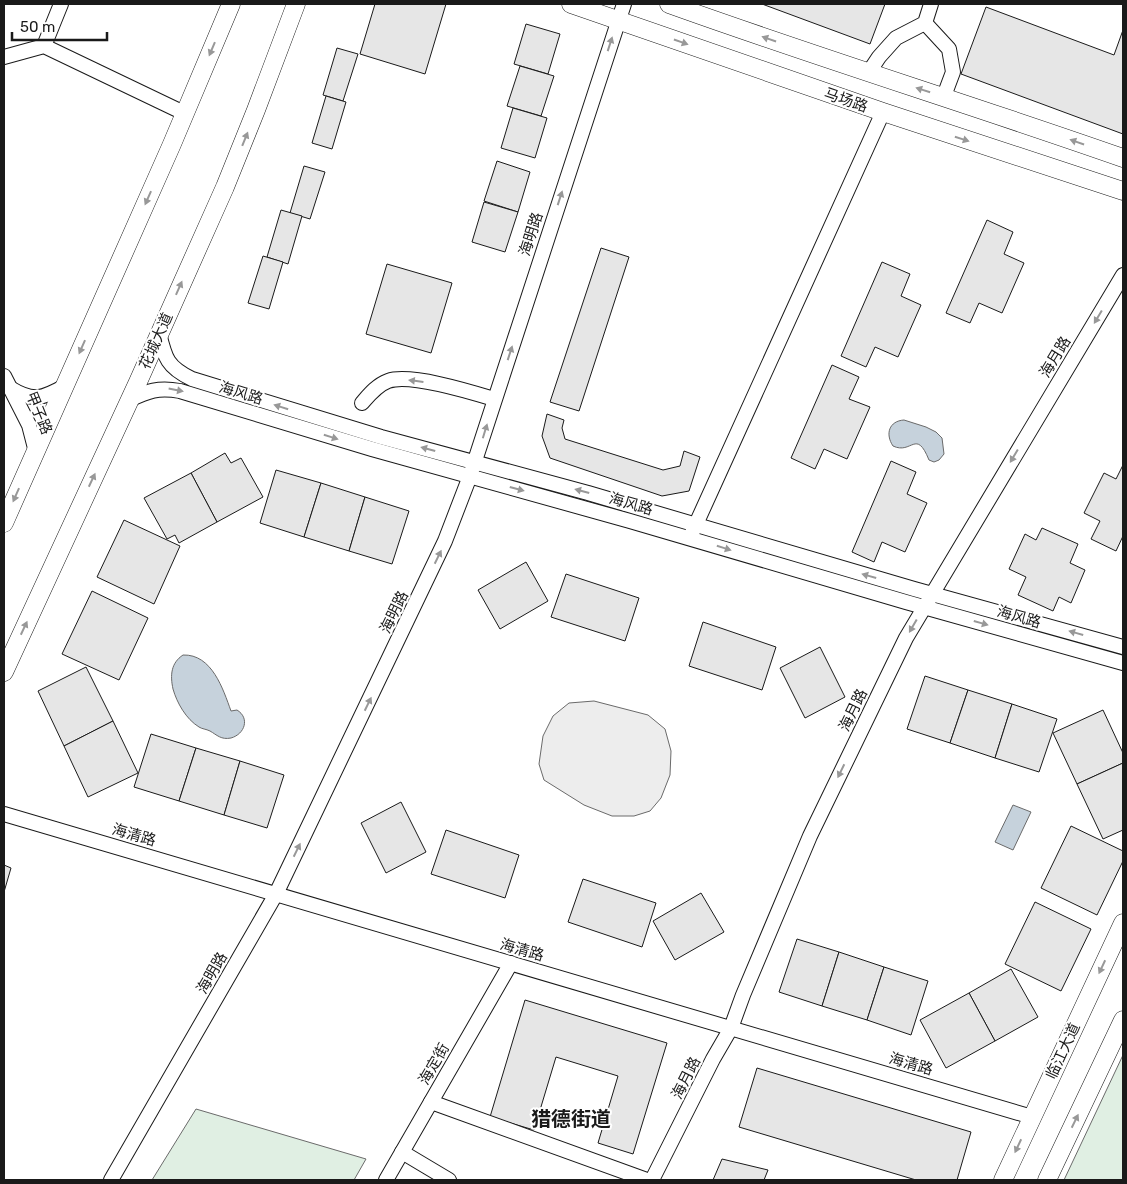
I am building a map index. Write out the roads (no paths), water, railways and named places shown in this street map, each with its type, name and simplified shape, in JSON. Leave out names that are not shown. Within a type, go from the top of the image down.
[{"type":"main road","points":[[4,523],[172,144],[231,4]]},
{"type":"main road","name":"花城大道","points":[[4,672],[160,332],[235,163],[296,4]]},
{"type":"main road","name":"马场路","points":[[571,4],[621,12],[883,112],[1123,192]]},
{"type":"main road","points":[[669,4],[1123,158]]},
{"type":"main road","name":"临江大道","points":[[1003,1180],[1123,923]]},
{"type":"main road","points":[[1047,1180],[1123,1020]]},
{"type":"street","points":[[44,46],[61,4]]},
{"type":"street","points":[[870,72],[879,57],[896,38],[925,23],[931,4]]},
{"type":"street","name":"海明路","points":[[111,1180],[276,894],[446,541],[475,462],[621,12]]},
{"type":"street","points":[[925,23],[950,49],[953,72],[944,96]]},
{"type":"street","points":[[4,57],[44,46],[184,114]]},
{"type":"street","points":[[690,538],[883,112]]},
{"type":"street","name":"海月路","points":[[652,1180],[713,1059],[731,1028],[810,836],[906,638],[1123,275]]},
{"type":"street","name":"海风路","points":[[160,332],[163,351],[168,362],[178,372],[192,379],[381,437],[588,493],[1123,647]]},
{"type":"street","points":[[362,403],[378,386],[394,379],[425,382],[494,399]]},
{"type":"street","name":"甲子路","points":[[7,382],[26,397],[33,398],[50,395],[65,386]]},
{"type":"street","name":"甲子路","points":[[7,382],[29,425],[36,452]]},
{"type":"street","name":"海风路","points":[[129,400],[150,390],[167,389],[180,391],[372,449],[690,538],[1123,663]]},
{"type":"street","name":"海清路","points":[[4,814],[1032,1117]]},
{"type":"street","name":"海定街","points":[[386,1180],[511,963]]},
{"type":"street","points":[[431,1102],[647,1180]]},
{"type":"street","points":[[402,1152],[449,1180]]},
{"type":"district","name":"猎德街道","points":[[571,1119]]}]
